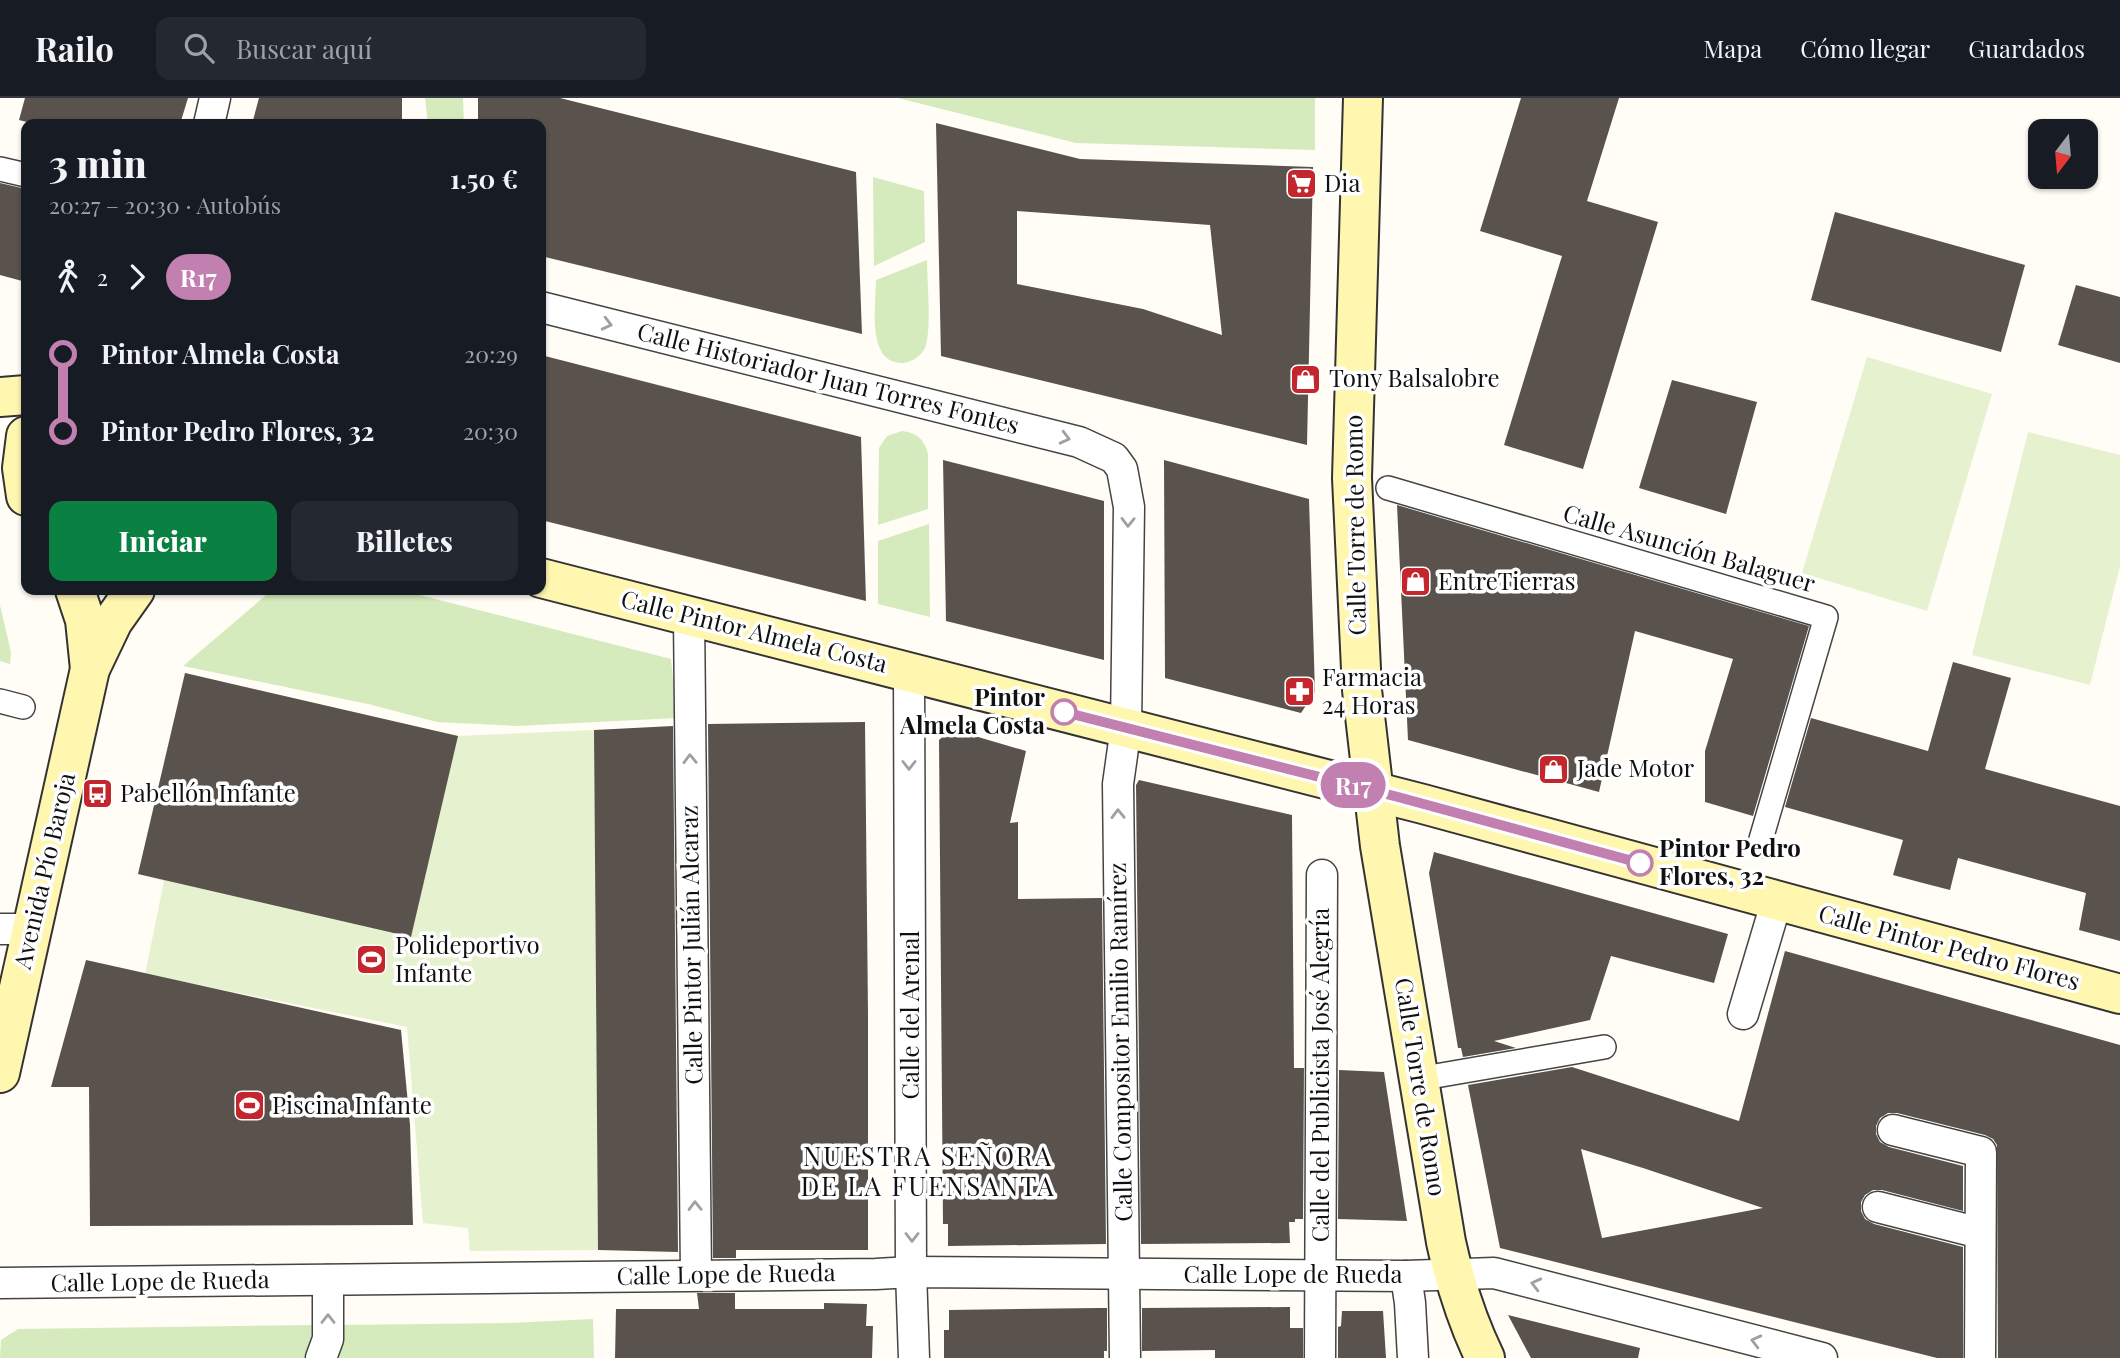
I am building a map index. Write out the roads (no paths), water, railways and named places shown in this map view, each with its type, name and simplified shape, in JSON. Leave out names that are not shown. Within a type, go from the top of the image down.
[{"type":"main road","name":"Calle Torre de Romo","points":[[1363,98],[1352,478],[1362,690],[1380,846],[1453,1274],[1472,1331],[1485,1358]]},
{"type":"main road","points":[[0,397],[21,395]]},
{"type":"main road","points":[[0,479],[21,500]]},
{"type":"main road","name":"Calle Pintor Almela Costa","points":[[546,579],[1374,790]]},
{"type":"main road","name":"Avenida Pío Baroja","points":[[77,595],[85,620],[90,669]]},
{"type":"main road","name":"Avenida Pío Baroja","points":[[0,1073],[16,929],[90,669],[113,621],[131,595]]},
{"type":"main road","name":"Calle Pintor Pedro Flores","points":[[1374,790],[2120,994]]},
{"type":"street","points":[[210,119],[215,98]]},
{"type":"street","points":[[0,169],[21,175]]},
{"type":"street","name":"Calle Historiador Juan Torres Fontes","points":[[546,308],[1079,442],[1114,458]]},
{"type":"street","name":"Calle Compositor Emilio Ramírez","points":[[1114,458],[1122,470],[1129,507],[1126,727],[1118,784],[1125,1358]]},
{"type":"street","name":"Calle Asunción Balaguer","points":[[1388,488],[1826,617],[1759,846]]},
{"type":"street","name":"Calle Pintor Julián Alcaraz","points":[[688,616],[696,1275]]},
{"type":"street","name":"Calle del Arenal","points":[[909,672],[911,1272],[914,1358]]},
{"type":"street","points":[[0,701],[23,707]]},
{"type":"street","name":"Calle del Publicista José Alegría","points":[[1320,1358],[1322,875]]},
{"type":"street","points":[[1743,1014],[1777,900]]},
{"type":"street","points":[[1418,1079],[1604,1047]]},
{"type":"street","points":[[1893,1129],[1981,1152],[1980,1358]]},
{"type":"street","points":[[1878,1208],[1980,1233]]},
{"type":"street","name":"Calle Lope de Rueda","points":[[0,1283],[911,1272],[1406,1276],[1494,1273],[1822,1358]]},
{"type":"street","points":[[1406,1276],[1413,1358]]},
{"type":"street","points":[[321,1358],[328,1339],[328,1280]]},
{"type":"place","name":"Dia","points":[[1301,184]]},
{"type":"place","name":"Tony Balsalobre","points":[[1306,379]]},
{"type":"place","name":"EntreTierras","points":[[1415,582]]},
{"type":"place","name":"Farmacia 24 Horas","points":[[1299,692]]},
{"type":"place","name":"Pintor Almela Costa","points":[[1064,712]]},
{"type":"place","name":"Jade Motor","points":[[1554,769]]},
{"type":"place","name":"Pabellón Infante","points":[[97,794]]},
{"type":"place","name":"Pintor Pedro Flores, 32","points":[[1640,863]]},
{"type":"place","name":"Polideportivo Infante","points":[[372,960]]},
{"type":"place","name":"Piscina Infante","points":[[249,1106]]},
{"type":"district","name":"NUESTRA SEÑORA DE LA FUENSANTA","points":[[928,1172]]}]
